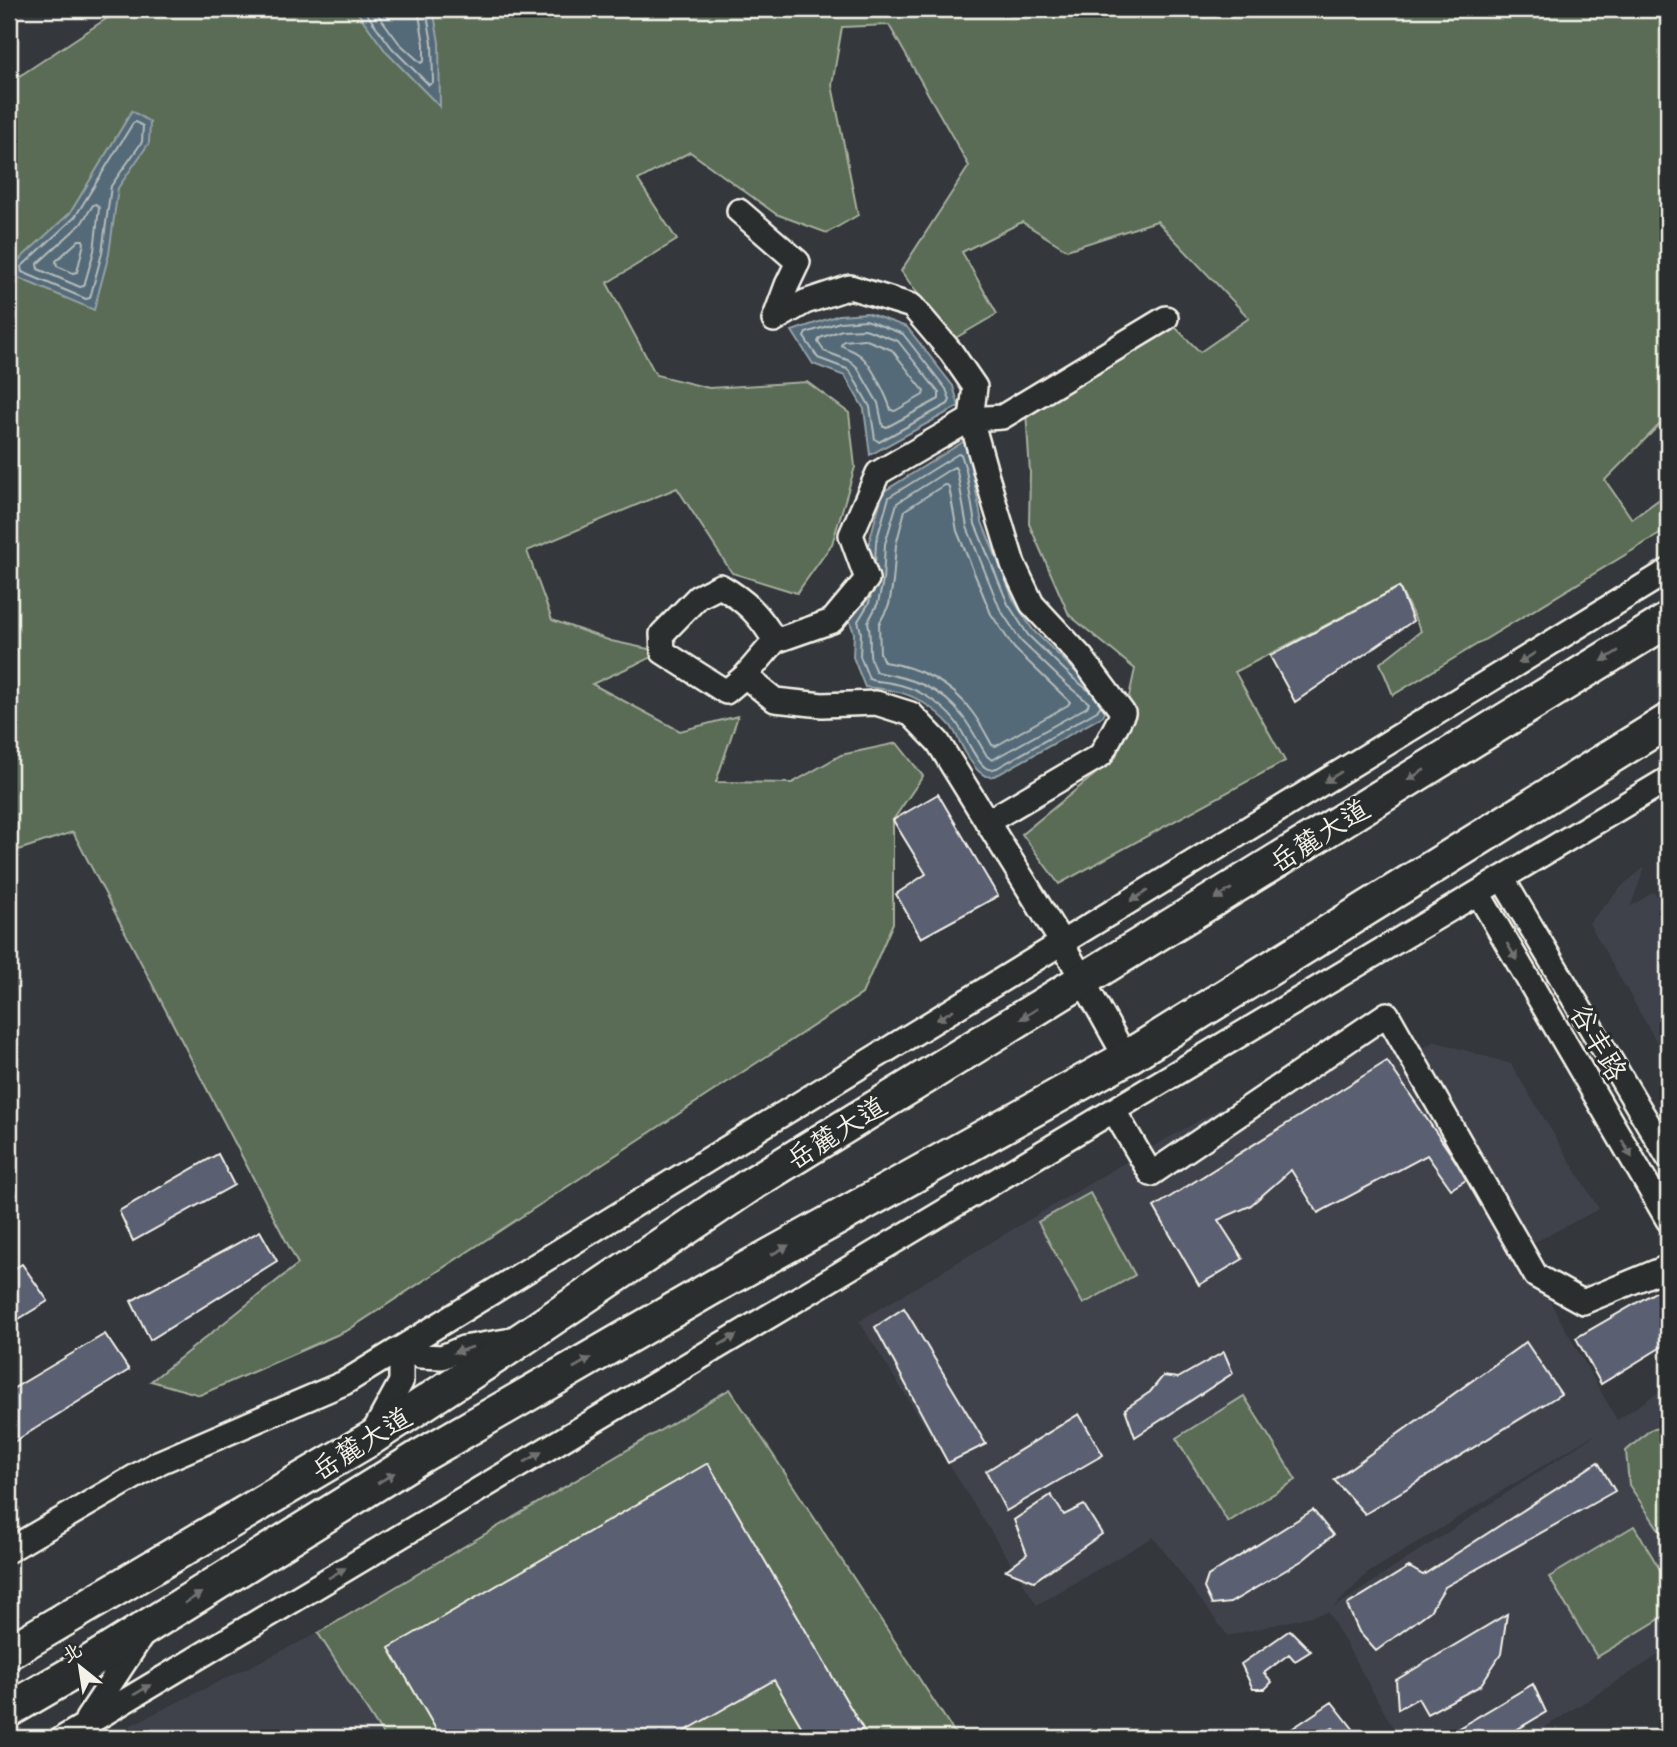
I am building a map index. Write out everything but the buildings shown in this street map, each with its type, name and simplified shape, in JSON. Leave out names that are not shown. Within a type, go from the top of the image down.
[{"type":"highway","name":"岳麓大道","points":[[9,1652],[370,1439],[753,1183],[1668,620]]},
{"type":"highway","name":"岳麓大道","points":[[9,1710],[421,1456],[727,1279],[1126,1058],[1668,721]]},
{"type":"street","points":[[740,211],[798,262],[774,320],[805,302],[850,287],[912,306],[951,352],[975,387],[971,419],[1013,564],[1032,604],[1082,658],[1123,713],[1101,755],[988,822]]},
{"type":"street","points":[[775,641],[764,622],[739,597],[720,586],[698,597],[662,634],[663,652],[726,692],[745,676],[775,641],[832,621],[867,579],[850,535],[878,473],[971,419],[1002,417],[1166,318]]},
{"type":"street","points":[[9,1550],[160,1462],[344,1383],[1668,571]]},
{"type":"street","points":[[745,676],[775,700],[822,705],[876,704],[911,714],[937,742],[988,822],[1062,943],[1126,1058]]},
{"type":"street","points":[[63,1738],[1668,779]]},
{"type":"street","name":"谷丰路","points":[[1502,878],[1668,1157]]},
{"type":"street","name":"谷丰路","points":[[1478,893],[1668,1220]]},
{"type":"street","points":[[1114,1111],[1151,1174],[1387,1014],[1536,1276],[1583,1302],[1668,1266]]},
{"type":"street","points":[[401,1349],[420,1356],[442,1357],[463,1348],[526,1337]]},
{"type":"street","points":[[370,1439],[401,1382],[401,1349]]},
{"type":"street","points":[[84,1725],[148,1626]]},
{"type":"shaded area","points":[[1645,867],[1630,907],[1653,892],[1668,906],[1668,1062],[1589,923],[1624,884]]},
{"type":"shaded area","points":[[1387,1014],[1617,1420],[1668,1386],[1668,1649],[1528,1738],[1399,1738],[1328,1612],[1228,1636],[1153,1537],[1037,1605],[859,1321],[1124,1163]],"holes":[[[1593,1436],[1332,1609],[1368,1573]]]},
{"type":"shaded area","points":[[1434,1041],[1511,1064],[1599,1209],[1531,1244],[1420,1051]]},
{"type":"shaded area","points":[[318,1633],[385,1738],[124,1738],[127,1727]]},
{"type":"green space","points":[[121,9],[1668,9],[1668,416],[1605,480],[1632,519],[1668,493],[1668,529],[1393,695],[1380,663],[1421,631],[1399,587],[1235,672],[1285,761],[1059,884],[1022,834],[1116,757],[1135,669],[1069,615],[1029,524],[1030,473],[1026,411],[1166,318],[1200,352],[1249,318],[1157,221],[1067,250],[1022,222],[962,252],[997,314],[952,340],[901,271],[969,166],[889,25],[842,27],[832,85],[858,215],[827,233],[776,214],[690,152],[638,180],[677,240],[607,283],[656,375],[709,388],[807,382],[849,413],[855,467],[832,544],[797,593],[732,573],[677,488],[527,551],[552,620],[611,641],[663,652],[592,684],[680,731],[738,716],[716,782],[792,783],[841,755],[897,743],[923,776],[893,820],[893,923],[862,994],[348,1330],[200,1395],[151,1381],[298,1264],[73,832],[9,853],[9,717],[13,678],[9,679],[9,83]]},
{"type":"green space","points":[[1090,1193],[1135,1275],[1083,1304],[1038,1222]]},
{"type":"green space","points":[[730,1389],[958,1738],[385,1738],[318,1633]]},
{"type":"green space","points":[[1244,1396],[1296,1480],[1228,1522],[1176,1438]]},
{"type":"green space","points":[[1668,1426],[1668,1543],[1629,1485],[1626,1451],[1650,1430]]},
{"type":"green space","points":[[1634,1526],[1668,1583],[1668,1614],[1597,1657],[1549,1577]]},
{"type":"water","points":[[355,9],[433,9],[439,42],[440,107],[387,53]]},
{"type":"water","points":[[132,111],[150,122],[149,143],[118,188],[109,254],[94,310],[9,274],[9,269],[70,213]]},
{"type":"water","points":[[867,313],[907,327],[953,386],[959,406],[870,455],[864,409],[845,376],[813,364],[792,331],[839,315]]},
{"type":"water","points":[[966,440],[982,522],[1014,601],[1033,630],[1078,674],[1108,696],[1109,704],[1103,716],[990,777],[974,766],[951,726],[930,707],[902,693],[865,687],[853,657],[854,633],[849,619],[864,591],[870,540],[883,492]]}]
